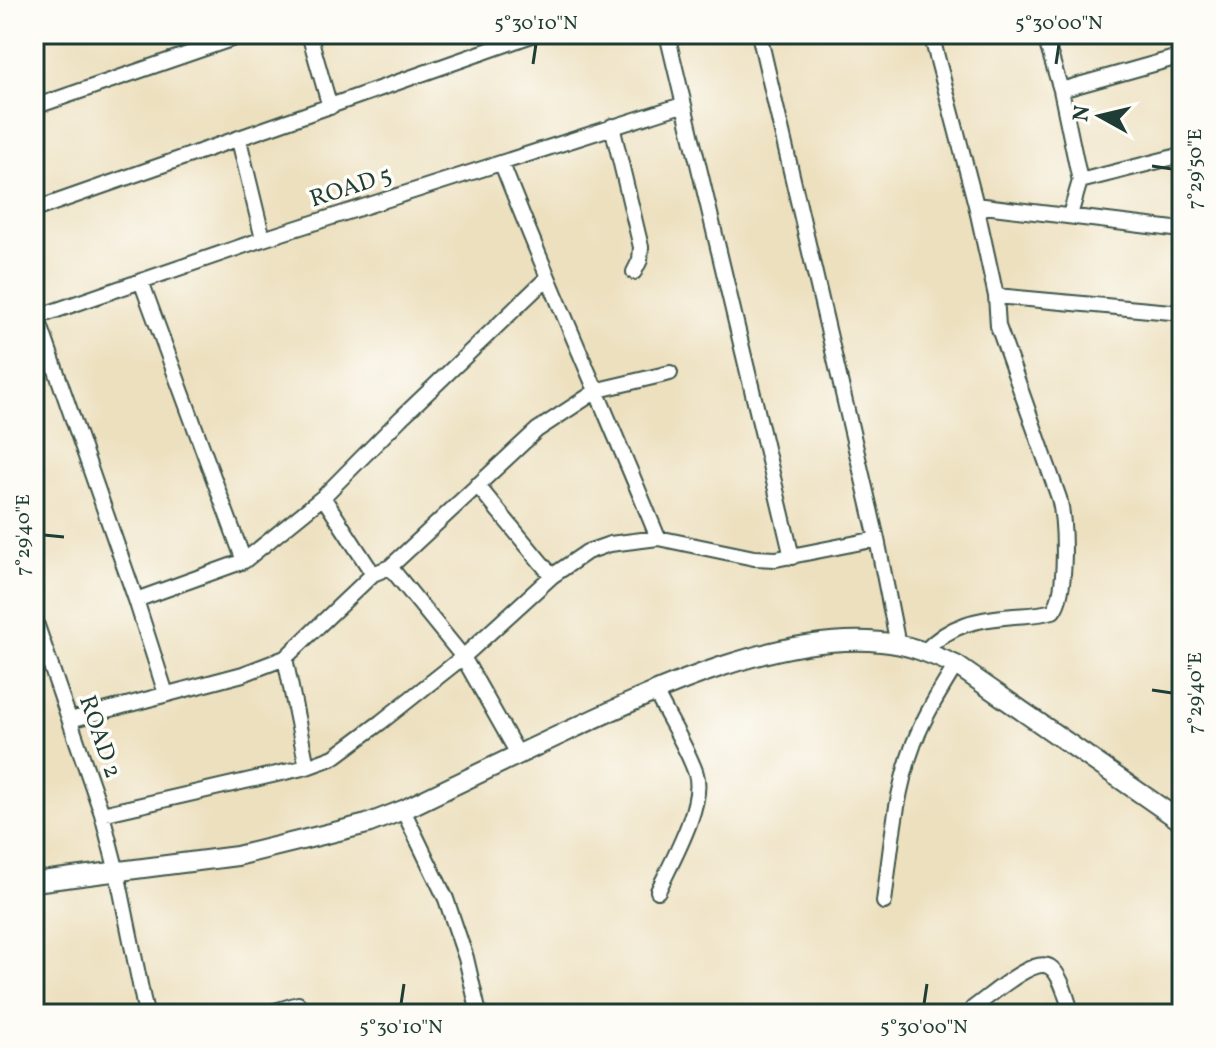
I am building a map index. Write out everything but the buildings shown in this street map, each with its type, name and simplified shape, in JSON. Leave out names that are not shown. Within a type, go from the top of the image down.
[{"type":"street","points":[[34,107],[201,41],[246,34]]},
{"type":"street","points":[[309,34],[330,107]]},
{"type":"street","points":[[34,210],[535,34]]},
{"type":"street","points":[[667,34],[792,557]]},
{"type":"street","points":[[759,34],[877,539],[898,645]]},
{"type":"street","points":[[925,651],[938,637],[956,626],[997,617],[1053,611],[1058,605],[1060,593],[1063,515],[1033,420],[998,326],[996,296],[976,205],[931,34]]},
{"type":"street","points":[[1044,34],[1061,90],[1080,181],[1070,215]]},
{"type":"street","points":[[1061,90],[1182,56]]},
{"type":"street","name":"ROAD 5","points":[[36,317],[263,239],[682,105]]},
{"type":"street","points":[[612,126],[641,247],[640,260],[634,272]]},
{"type":"street","points":[[239,140],[263,239]]},
{"type":"street","points":[[1080,181],[1182,155]]},
{"type":"street","points":[[502,164],[658,538]]},
{"type":"street","points":[[976,205],[1182,230]]},
{"type":"street","points":[[136,600],[244,561],[323,497],[547,278]]},
{"type":"street","points":[[141,281],[244,561]]},
{"type":"street","points":[[996,296],[1182,313]]},
{"type":"street","points":[[36,317],[166,694]]},
{"type":"street","points":[[70,720],[243,674],[285,658],[373,574],[390,567],[537,430],[598,390],[670,373]]},
{"type":"street","points":[[477,485],[552,576]]},
{"type":"street","points":[[323,497],[373,574]]},
{"type":"street","points":[[102,814],[307,767],[334,757],[463,657],[552,576],[587,552],[610,544],[658,538],[754,558],[792,557],[877,539]]},
{"type":"street","points":[[390,567],[463,657],[518,754]]},
{"type":"street","name":"ROAD 2","points":[[34,617],[102,814],[117,872],[140,1013]]},
{"type":"street","points":[[34,882],[237,856],[367,824],[655,691],[757,656],[818,644],[880,642],[925,651],[956,665],[1182,822]]},
{"type":"street","points":[[285,658],[307,767]]},
{"type":"street","points":[[884,902],[894,831],[913,745],[924,719],[956,665]]},
{"type":"street","points":[[655,691],[697,776],[696,798],[658,891]]},
{"type":"street","points":[[403,810],[446,899],[466,958],[479,1014]]},
{"type":"street","points":[[973,1008],[1039,964],[1052,968],[1072,1014]]},
{"type":"street","points":[[265,1014],[298,1004]]}]
